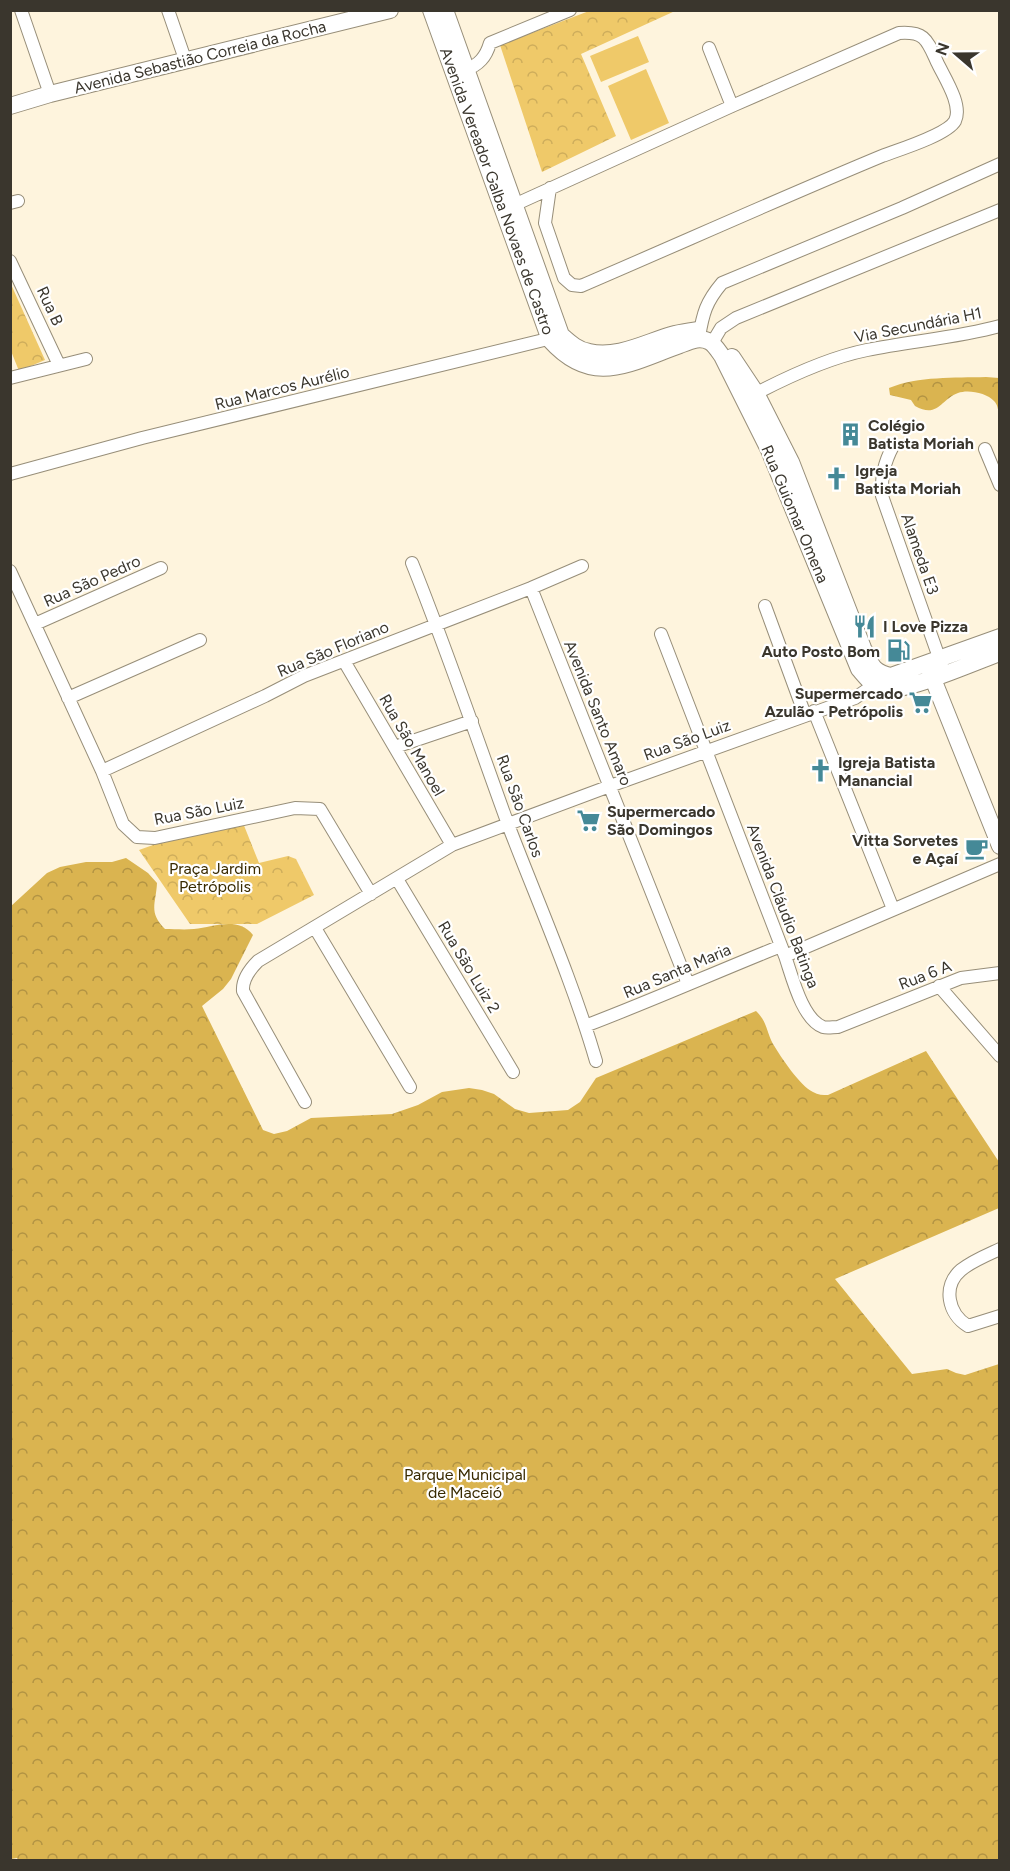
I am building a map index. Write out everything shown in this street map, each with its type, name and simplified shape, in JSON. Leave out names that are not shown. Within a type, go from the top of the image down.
[{"type":"street","points":[[21,10],[50,94]]},
{"type":"street","points":[[168,10],[186,62]]},
{"type":"street","name":"Avenida Sebastião Correia da Rocha","points":[[10,106],[50,94],[390,10]]},
{"type":"street","name":"Avenida Vereador Galba Novaes de Castro","points":[[431,10],[561,352],[584,366],[604,369],[625,365],[707,336]]},
{"type":"street","name":"Avenida Vereador Galba Novaes de Castro","points":[[445,10],[514,205],[556,338]]},
{"type":"street","points":[[465,70],[476,66],[486,54],[490,43],[570,10]]},
{"type":"street","points":[[514,205],[550,188],[732,106],[898,33],[911,32],[927,40],[958,108],[955,120],[949,128],[939,134],[581,286],[572,285],[564,278],[545,223],[550,188]]},
{"type":"street","points":[[709,48],[732,106]]},
{"type":"street","points":[[999,164],[902,208],[722,283],[707,303],[707,336],[736,318],[921,240],[999,210]]},
{"type":"street","name":"Rua B","points":[[10,261],[59,365]]},
{"type":"street","name":"Via Secundária H1","points":[[750,397],[789,377],[843,356],[975,333],[999,326]]},
{"type":"street","name":"Rua Guiomar Omena","points":[[707,336],[750,397],[769,450],[859,669],[877,679]]},
{"type":"street","name":"Rua Marcos Aurélio","points":[[10,474],[142,438],[556,338]]},
{"type":"street","points":[[12,375],[86,360]]},
{"type":"street","name":"Alameda E3","points":[[893,446],[884,463],[881,478],[882,496],[936,669]]},
{"type":"street","points":[[985,449],[999,484]]},
{"type":"street","name":"Rua São Carlos","points":[[412,563],[437,624],[596,1061]]},
{"type":"street","name":"Rua São Floriano","points":[[102,771],[304,676],[582,566]]},
{"type":"street","name":"Rua São Pedro","points":[[35,624],[161,568]]},
{"type":"street","name":"Rua São Luiz","points":[[10,571],[102,771],[123,824],[137,837],[155,838],[295,808],[320,809],[371,894]]},
{"type":"street","name":"Avenida Santo Amaro","points":[[531,588],[687,984]]},
{"type":"street","points":[[765,606],[893,909]]},
{"type":"street","name":"Avenida Cláudio Batinga","points":[[661,634],[797,990],[810,1018],[824,1027],[838,1027],[864,1017]]},
{"type":"street","points":[[877,679],[883,688],[895,689],[999,637]]},
{"type":"street","points":[[68,698],[200,640]]},
{"type":"street","points":[[936,669],[999,653]]},
{"type":"street","name":"Rua São Manoel","points":[[344,661],[452,846]]},
{"type":"street","points":[[936,669],[999,846]]},
{"type":"street","name":"Rua São Luiz","points":[[305,1102],[243,991],[242,985],[250,968],[258,961],[452,846],[610,786],[855,698],[877,679]]},
{"type":"street","points":[[395,747],[472,721]]},
{"type":"street","name":"Rua Santa Maria","points":[[585,1026],[687,984],[783,951],[893,909],[999,864]]},
{"type":"street","name":"Rua São Luiz 2","points":[[397,879],[513,1072]]},
{"type":"street","points":[[315,928],[410,1087]]},
{"type":"street","name":"Rua 6 A","points":[[864,1017],[961,978],[999,973]]},
{"type":"street","points":[[939,986],[999,1056]]},
{"type":"street","points":[[999,1249],[964,1267],[956,1274],[949,1293],[950,1305],[958,1320],[968,1326],[999,1316]]},
{"type":"green space","points":[[589,11],[675,11],[581,54],[616,136],[542,172],[500,45]]},
{"type":"green space","points":[[638,36],[649,62],[601,82],[590,56]]},
{"type":"green space","points":[[646,69],[669,123],[631,140],[608,86]]},
{"type":"green space","points":[[10,282],[45,360],[19,371],[11,351]]},
{"type":"green space","points":[[999,378],[999,415],[994,401],[977,392],[958,393],[939,407],[929,410],[915,406],[911,400],[890,395],[889,388],[912,381]]},
{"type":"green space","name":"Praça Jardim Petrópolis","points":[[243,823],[259,863],[288,856],[296,859],[314,895],[257,924],[190,924],[139,850],[167,840]]},
{"type":"green space","name":"Parque Municipal de Maceió","points":[[126,858],[148,873],[157,883],[155,913],[156,918],[165,929],[190,929],[233,924],[247,929],[253,935],[231,979],[223,989],[202,1006],[263,1130],[274,1134],[287,1131],[311,1118],[392,1114],[418,1105],[442,1092],[469,1088],[494,1094],[515,1109],[529,1113],[568,1110],[580,1102],[596,1078],[756,1011],[765,1023],[773,1044],[791,1071],[808,1089],[819,1094],[828,1095],[926,1051],[999,1162],[999,1208],[835,1279],[912,1374],[947,1369],[965,1375],[999,1364],[999,1860],[11,1859],[10,907],[47,873],[60,867],[86,862],[112,862]]},
{"type":"place","name":"Colégio Batista Moriah","points":[[850,434]]},
{"type":"place","name":"Igreja Batista Moriah","points":[[837,479]]},
{"type":"place","name":"I Love Pizza","points":[[865,626]]},
{"type":"place","name":"Auto Posto Bom","points":[[898,651]]},
{"type":"place","name":"Supermercado Azulão - Petrópolis","points":[[921,702]]},
{"type":"place","name":"Igreja Batista Manancial","points":[[820,771]]},
{"type":"place","name":"Supermercado São Domingos","points":[[589,820]]},
{"type":"place","name":"Vitta Sorvetes e Açaí","points":[[976,849]]}]
